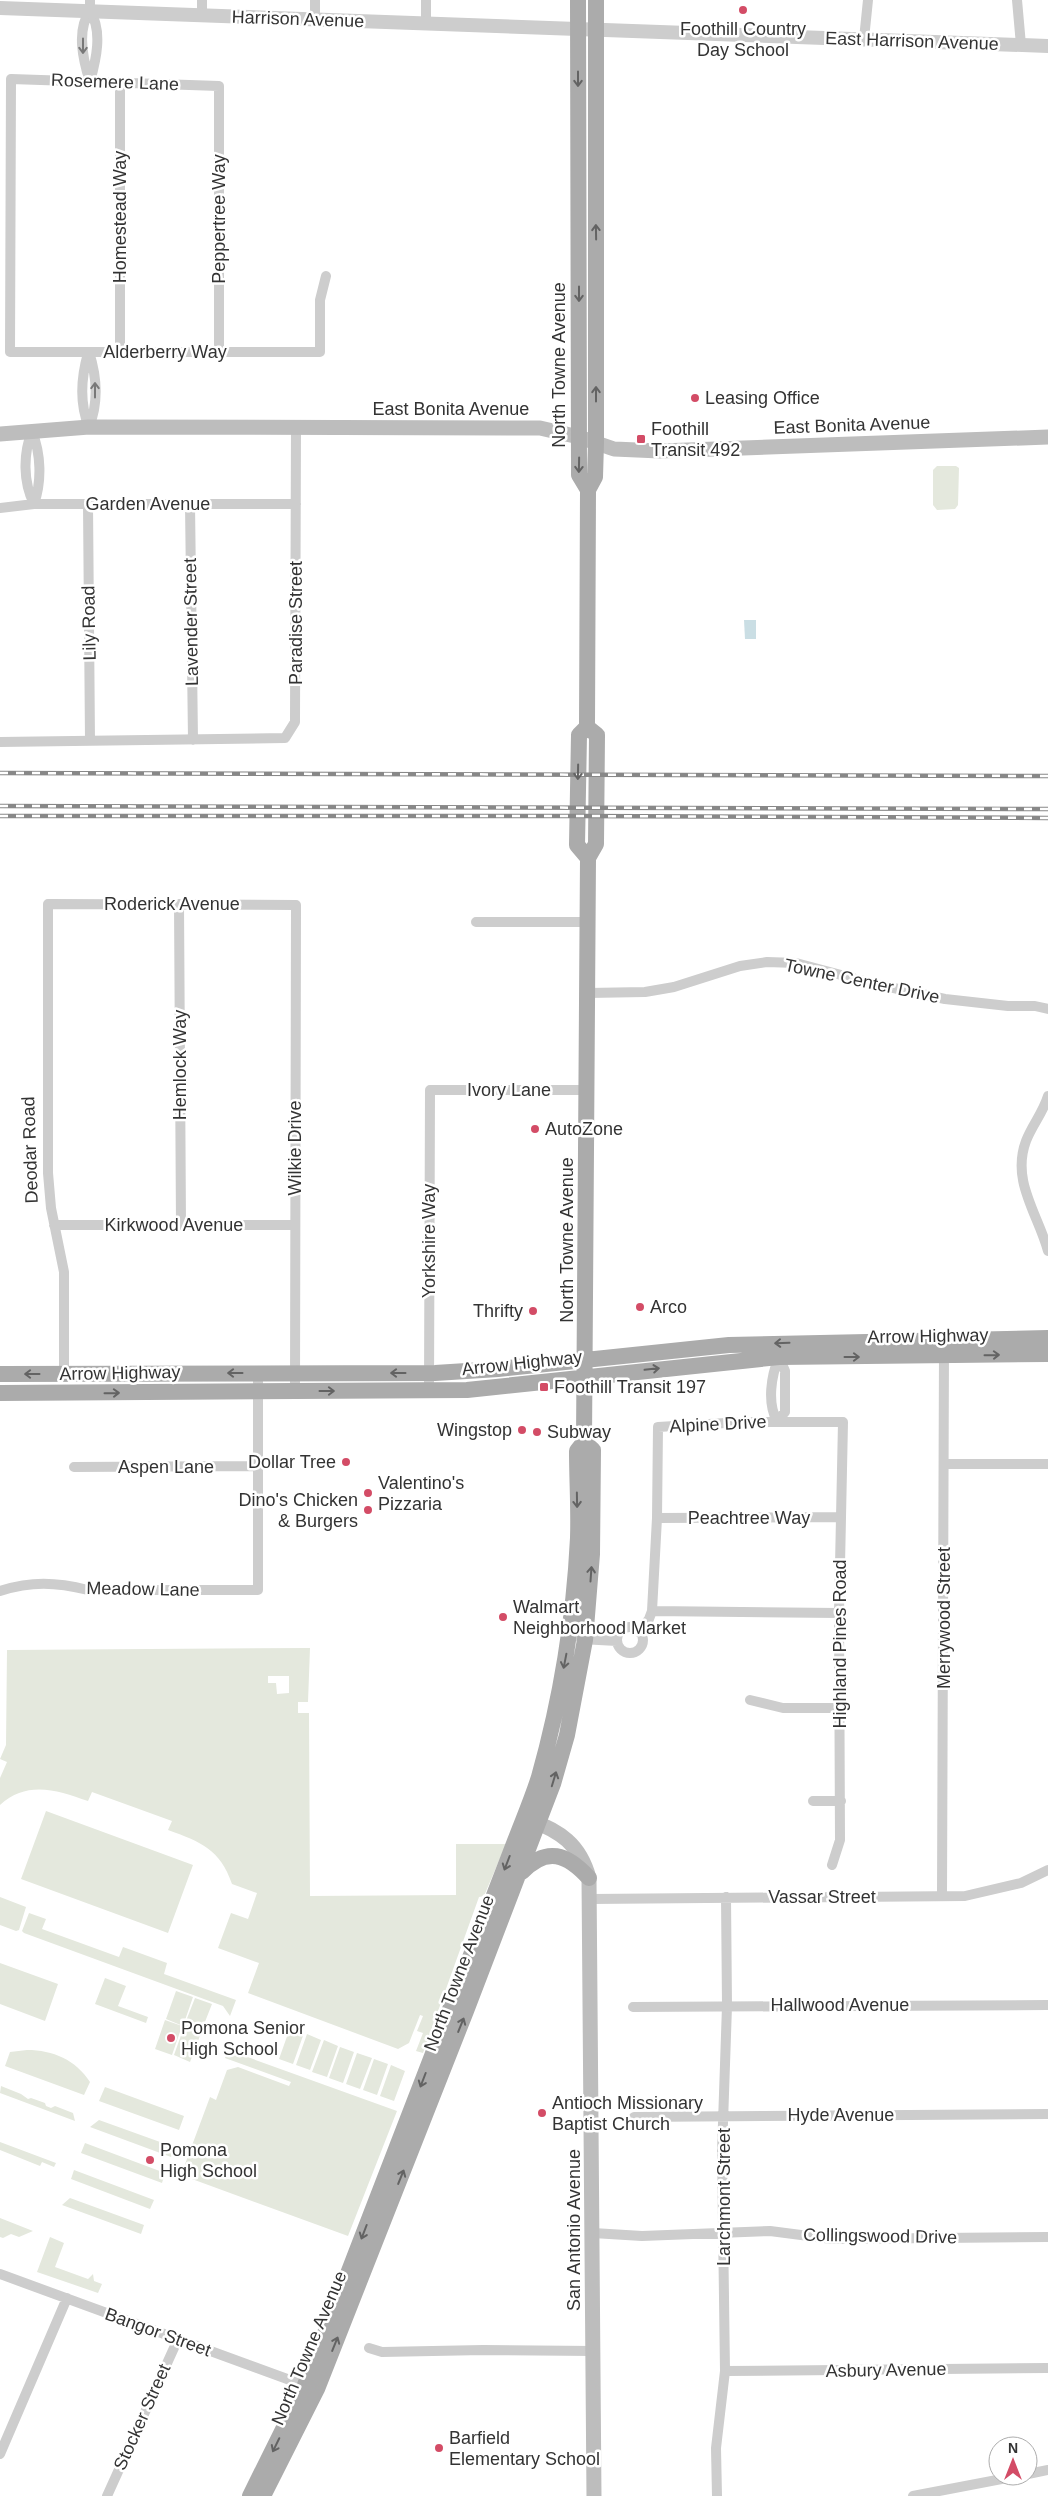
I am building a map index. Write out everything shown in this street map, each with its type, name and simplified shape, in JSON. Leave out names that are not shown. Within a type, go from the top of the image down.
[{"type":"main road","name":"North Towne Avenue","points":[[578,0],[579,475],[588,490]]},
{"type":"main road","name":"North Towne Avenue","points":[[250,2496],[311,2387],[531,1820],[567,1735],[577,1639],[577,1451],[584,1442],[586,1376],[588,858],[577,845],[579,735],[587,727],[588,490],[595,477],[596,443],[596,0]]},
{"type":"main road","name":"East Bonita Avenue","points":[[0,434],[89,427],[540,428],[614,448],[660,451],[1048,437]]},
{"type":"main road","name":"Arrow Highway","points":[[0,1374],[429,1372],[498,1369],[586,1358],[729,1345],[1048,1338]]},
{"type":"main road","name":"Arrow Highway","points":[[0,1393],[429,1392],[467,1390],[779,1357],[1048,1354]]},
{"type":"main road","name":"Deodar Road","points":[[64,1374],[64,1394]]},
{"type":"main road","name":"North Towne Avenue","points":[[264,2496],[311,2387],[518,1875],[531,1820]]},
{"type":"main road","name":"San Antonio Avenue","points":[[531,1820],[558,1833],[576,1848],[584,1860],[590,1878],[594,2496]]},
{"type":"main road","points":[[518,1875],[539,1857],[553,1855],[577,1865],[590,1878]]},
{"type":"street","points":[[202,0],[202,15]]},
{"type":"street","points":[[314,0],[315,20]]},
{"type":"street","points":[[426,0],[426,24]]},
{"type":"street","points":[[864,39],[868,0]]},
{"type":"street","points":[[1017,0],[1021,45]]},
{"type":"street","points":[[90,6],[96,21],[96,60],[90,82]]},
{"type":"street","name":"Harrison Avenue","points":[[0,8],[90,6],[202,15],[596,31]]},
{"type":"street","name":"East Harrison Avenue","points":[[596,31],[1048,46]]},
{"type":"street","name":"Rosemere Lane","points":[[10,352],[11,79],[219,86]]},
{"type":"street","name":"Homestead Way","points":[[120,83],[120,352]]},
{"type":"street","name":"Peppertree Way","points":[[219,86],[219,352]]},
{"type":"street","name":"Alderberry Way","points":[[10,352],[320,352],[320,300],[326,276]]},
{"type":"street","points":[[89,352],[96,374],[95,411],[89,427]]},
{"type":"street","name":"Paradise Street","points":[[193,740],[285,738],[295,722],[296,427]]},
{"type":"street","points":[[32,431],[39,448],[38,491],[34,504]]},
{"type":"street","name":"Garden Avenue","points":[[0,508],[34,504],[296,504]]},
{"type":"street","name":"Lily Road","points":[[88,504],[90,741]]},
{"type":"street","name":"Lavender Street","points":[[190,504],[193,740]]},
{"type":"street","points":[[0,742],[193,740]]},
{"type":"street","name":"Roderick Avenue","points":[[48,904],[296,905]]},
{"type":"street","name":"Deodar Road","points":[[48,904],[48,1173],[54,1225],[64,1272],[64,1374]]},
{"type":"street","name":"Hemlock Way","points":[[179,904],[181,1225]]},
{"type":"street","name":"Wilkie Drive","points":[[295,1391],[296,905]]},
{"type":"street","points":[[476,922],[588,922]]},
{"type":"street","name":"Towne Center Drive","points":[[588,992],[655,990],[674,987],[740,966],[767,962],[796,963],[875,984],[945,999],[1008,1006],[1035,1006],[1048,1009]]},
{"type":"street","name":"Ivory Lane","points":[[430,1090],[587,1090]]},
{"type":"street","name":"Yorkshire Way","points":[[429,1392],[430,1090]]},
{"type":"street","points":[[1048,1096],[1040,1116],[1026,1141],[1022,1161],[1023,1186],[1048,1251]]},
{"type":"street","name":"Kirkwood Avenue","points":[[54,1225],[295,1225]]},
{"type":"street","name":"Merrywood Street","points":[[942,1896],[944,1339]]},
{"type":"street","name":"Alpine Drive","points":[[778,1421],[785,1412],[785,1371],[779,1357]]},
{"type":"street","points":[[258,1372],[258,1466]]},
{"type":"street","name":"Alpine Drive","points":[[657,1518],[658,1427],[778,1421],[843,1422]]},
{"type":"street","name":"Highland Pines Road","points":[[832,1865],[840,1840],[841,1801],[839,1613],[843,1422]]},
{"type":"street","points":[[944,1464],[1048,1464]]},
{"type":"street","name":"Aspen Lane","points":[[74,1467],[258,1466]]},
{"type":"street","name":"Meadow Lane","points":[[0,1591],[22,1584],[40,1582],[88,1590],[258,1590],[258,1466]]},
{"type":"street","points":[[639,1632],[650,1619],[652,1611],[657,1518]]},
{"type":"street","name":"Peachtree Way","points":[[657,1518],[840,1518]]},
{"type":"street","points":[[652,1611],[839,1613]]},
{"type":"street","points":[[633,1628],[639,1632],[642,1644],[634,1652],[623,1651],[617,1640],[619,1633],[625,1629],[633,1628]]},
{"type":"street","points":[[577,1639],[617,1640]]},
{"type":"street","points":[[750,1700],[783,1708],[840,1708]]},
{"type":"street","points":[[813,1801],[841,1801]]},
{"type":"street","name":"Vassar Street","points":[[591,1899],[942,1896],[992,1891],[1021,1883],[1048,1870]]},
{"type":"street","name":"Larchmont Street","points":[[717,2496],[716,2448],[725,2371],[722,2152],[725,2116],[727,2006],[726,1897]]},
{"type":"street","name":"Hallwood Avenue","points":[[633,2007],[1048,2005]]},
{"type":"street","name":"Hyde Avenue","points":[[634,2117],[1048,2114]]},
{"type":"street","name":"Collingswood Drive","points":[[593,2233],[642,2236],[770,2231],[832,2239],[1048,2237]]},
{"type":"street","name":"Bangor Street","points":[[0,2274],[311,2387]]},
{"type":"street","points":[[0,2454],[67,2298]]},
{"type":"street","name":"Stocker Street","points":[[107,2496],[178,2339]]},
{"type":"street","points":[[369,2348],[382,2352],[483,2350],[594,2351]]},
{"type":"street","name":"Asbury Avenue","points":[[725,2371],[1048,2368]]},
{"type":"street","points":[[913,2496],[988,2482]]},
{"type":"shaded area","points":[[937,466],[956,466],[959,468],[958,505],[955,509],[937,510],[933,505],[933,470]]},
{"type":"shaded area","points":[[744,620],[756,620],[756,639],[745,639]]},
{"type":"shaded area","points":[[310,1648],[308,1702],[298,1702],[298,1713],[309,1713],[310,1896],[456,1895],[456,1844],[506,1844],[484,1896],[479,1897],[423,2053],[416,2051],[423,2033],[417,2031],[423,2016],[420,2015],[409,2043],[398,2049],[248,1993],[259,1963],[218,1948],[231,1913],[248,1919],[257,1893],[232,1884],[222,1862],[208,1848],[168,1830],[172,1821],[92,1792],[88,1801],[65,1793],[32,1790],[10,1797],[0,1805],[0,1778],[7,1762],[0,1759],[6,1745],[7,1650]],"holes":[[[268,1676],[289,1676],[289,1693],[277,1694],[276,1683],[268,1683]]]},
{"type":"shaded area","points":[[46,1811],[193,1865],[168,1933],[21,1879]]},
{"type":"shaded area","points":[[0,1897],[26,1907],[19,1930],[16,1931],[0,1925]]},
{"type":"shaded area","points":[[29,1913],[46,1919],[42,1929],[119,1957],[123,1947],[167,1963],[164,1974],[236,2000],[230,2016],[223,2006],[24,1933],[22,1931]]},
{"type":"shaded area","points":[[0,1963],[58,1984],[45,2021],[0,2004]]},
{"type":"shaded area","points":[[105,1978],[126,1986],[118,2006],[148,2017],[146,2023],[95,2004]]},
{"type":"shaded area","points":[[176,1991],[193,1997],[183,2026],[166,2019]]},
{"type":"shaded area","points":[[195,1998],[212,2004],[201,2032],[184,2026]]},
{"type":"shaded area","points":[[165,2020],[182,2026],[172,2055],[155,2049]]},
{"type":"shaded area","points":[[184,2027],[201,2033],[190,2062],[174,2055]]},
{"type":"shaded area","points":[[290,2028],[304,2033],[293,2064],[279,2059]]},
{"type":"shaded area","points":[[307,2034],[321,2040],[310,2070],[296,2065]]},
{"type":"shaded area","points":[[324,2040],[338,2046],[327,2077],[312,2072]]},
{"type":"shaded area","points":[[340,2047],[354,2052],[343,2083],[329,2078]]},
{"type":"shaded area","points":[[27,2050],[55,2054],[71,2062],[90,2082],[84,2095],[5,2066],[10,2052]]},
{"type":"shaded area","points":[[228,2050],[397,2111],[348,2236],[181,2175],[210,2097],[216,2100],[227,2070],[238,2067],[289,2086],[291,2082],[225,2058]]},
{"type":"shaded area","points":[[357,2053],[372,2058],[360,2089],[346,2084]]},
{"type":"shaded area","points":[[374,2059],[388,2064],[377,2095],[363,2090]]},
{"type":"shaded area","points":[[391,2065],[405,2071],[394,2101],[380,2096]]},
{"type":"shaded area","points":[[1,2086],[28,2099],[31,2098],[45,2103],[46,2106],[51,2108],[55,2106],[73,2113],[75,2121],[0,2093]]},
{"type":"shaded area","points":[[105,2087],[184,2116],[179,2130],[99,2101]]},
{"type":"shaded area","points":[[99,2120],[174,2147],[171,2157],[90,2127]]},
{"type":"shaded area","points":[[0,2142],[56,2163],[54,2167],[42,2162],[40,2166],[0,2150]]},
{"type":"shaded area","points":[[85,2143],[165,2173],[162,2183],[81,2153]]},
{"type":"shaded area","points":[[74,2170],[154,2200],[150,2209],[71,2179]]},
{"type":"shaded area","points":[[70,2198],[144,2225],[141,2234],[62,2205]]},
{"type":"shaded area","points":[[0,2218],[33,2231],[19,2237],[11,2234],[3,2238],[0,2237]]},
{"type":"shaded area","points":[[50,2237],[64,2243],[55,2267],[88,2279],[93,2274],[94,2281],[102,2284],[98,2293],[37,2272]]},
{"type":"railway","points":[[0,773],[1048,776]]},
{"type":"railway","points":[[0,806],[1048,809]]},
{"type":"railway","points":[[0,816],[1048,818]]},
{"type":"place","name":"Foothill Country Day School","points":[[743,10]]},
{"type":"place","name":"Leasing Office","points":[[695,398]]},
{"type":"place","name":"Foothill Transit 492","points":[[641,439]]},
{"type":"place","name":"AutoZone","points":[[535,1129]]},
{"type":"place","name":"Arco","points":[[640,1307]]},
{"type":"place","name":"Thrifty","points":[[533,1311]]},
{"type":"place","name":"Foothill Transit 197","points":[[544,1387]]},
{"type":"place","name":"Wingstop","points":[[522,1430]]},
{"type":"place","name":"Subway","points":[[537,1432]]},
{"type":"place","name":"Dollar Tree","points":[[346,1462]]},
{"type":"place","name":"Valentino's Pizzaria","points":[[368,1493]]},
{"type":"place","name":"Dino's Chicken & Burgers","points":[[368,1510]]},
{"type":"place","name":"Walmart Neighborhood Market","points":[[503,1617]]},
{"type":"place","name":"Pomona Senior High School","points":[[171,2038]]},
{"type":"place","name":"Antioch Missionary Baptist Church","points":[[542,2113]]},
{"type":"place","name":"Pomona High School","points":[[150,2160]]},
{"type":"place","name":"Barfield Elementary School","points":[[439,2448]]}]
